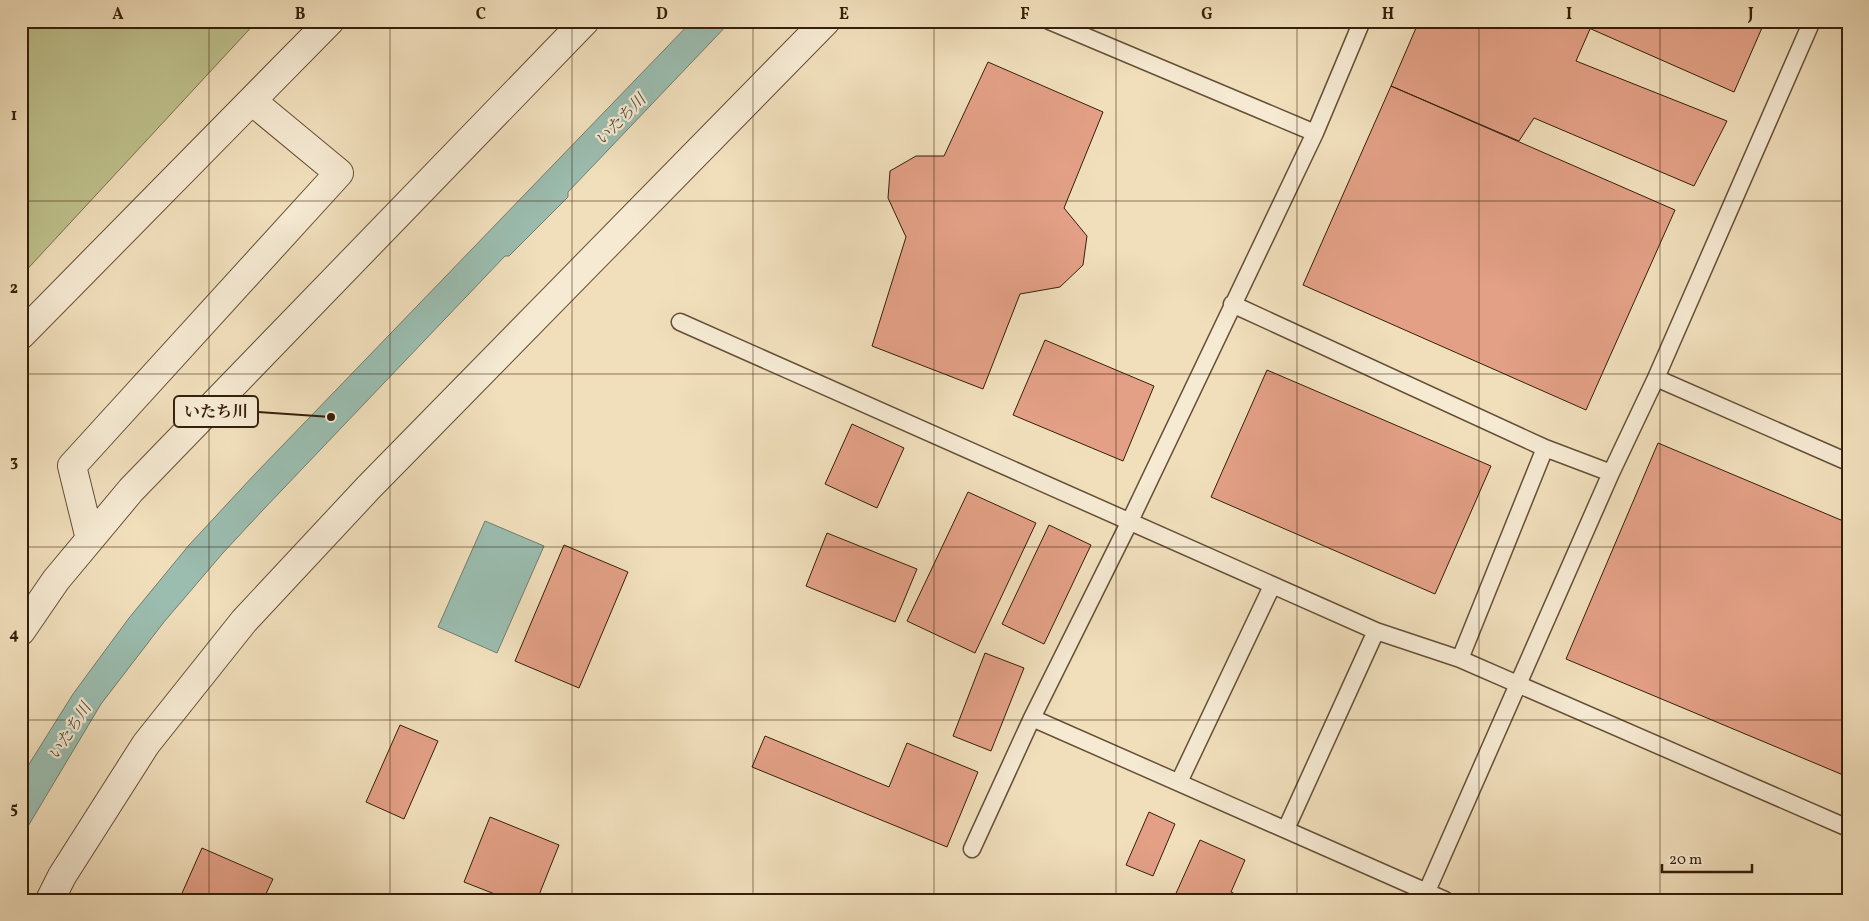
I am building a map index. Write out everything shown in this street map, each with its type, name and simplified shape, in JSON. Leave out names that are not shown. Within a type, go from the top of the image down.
[{"type":"street","points":[[21,335],[330,21]]},
{"type":"street","points":[[21,631],[56,580],[130,490],[585,21]]},
{"type":"street","points":[[50,900],[62,876],[146,744],[244,621],[376,480],[826,21]]},
{"type":"street","points":[[90,539],[72,466],[339,174],[252,101]]},
{"type":"lane","points":[[1049,21],[1315,133]]},
{"type":"lane","points":[[972,848],[1032,718],[1129,522],[1315,133],[1362,21]]},
{"type":"lane","points":[[1427,891],[1656,378],[1812,21]]},
{"type":"lane","points":[[1232,304],[1545,448],[1612,473]]},
{"type":"lane","points":[[680,322],[1272,586],[1376,631],[1460,660],[1848,828]]},
{"type":"lane","points":[[1656,378],[1848,462]]},
{"type":"lane","points":[[1460,660],[1545,448]]},
{"type":"lane","points":[[1180,782],[1272,586]]},
{"type":"lane","points":[[1286,829],[1376,631]]},
{"type":"lane","points":[[1032,718],[1445,900]]},
{"type":"green space","points":[[21,21],[257,21],[21,276]]},
{"type":"water","name":"いたち川","points":[[692,21],[731,21],[568,192],[568,197],[509,256],[505,256],[222,554],[164,622],[101,704],[21,838],[21,777],[73,694],[129,618],[189,545],[255,474]]},
{"type":"water","points":[[485,521],[544,546],[497,653],[438,627]]},
{"type":"building","points":[[1419,21],[1573,21],[1590,29],[1576,61],[1727,121],[1694,186],[1534,118],[1519,141],[1391,86]]},
{"type":"building","points":[[1573,21],[1765,21],[1734,92]]},
{"type":"building","points":[[988,62],[1103,112],[1064,208],[1087,236],[1083,265],[1060,287],[1020,294],[983,389],[872,346],[906,237],[888,198],[890,171],[916,156],[944,156]]},
{"type":"building","points":[[1391,86],[1675,210],[1586,410],[1303,285]]},
{"type":"building","points":[[1045,340],[1154,386],[1123,461],[1013,415]]},
{"type":"building","points":[[1267,370],[1491,466],[1435,594],[1211,497]]},
{"type":"building","points":[[852,424],[904,448],[877,508],[825,484]]},
{"type":"building","points":[[1658,443],[1848,523],[1848,777],[1566,659]]},
{"type":"building","points":[[968,492],[1036,523],[975,653],[907,621]]},
{"type":"building","points":[[1049,525],[1091,545],[1044,644],[1002,624]]},
{"type":"building","points":[[827,533],[917,569],[895,622],[806,586]]},
{"type":"building","points":[[564,545],[628,572],[579,688],[515,661]]},
{"type":"building","points":[[985,653],[1024,668],[991,751],[953,736]]},
{"type":"building","points":[[400,725],[438,741],[404,819],[366,802]]},
{"type":"building","points":[[765,736],[889,787],[907,743],[978,772],[947,847],[752,767]]},
{"type":"building","points":[[1149,812],[1175,824],[1153,876],[1126,865]]},
{"type":"building","points":[[490,817],[559,845],[537,900],[510,900],[464,882]]},
{"type":"building","points":[[1200,840],[1245,860],[1231,892],[1248,900],[1173,900]]},
{"type":"building","points":[[202,848],[273,879],[263,900],[179,900]]},
{"type":"place","name":"いたち川","points":[[331,417]]}]
